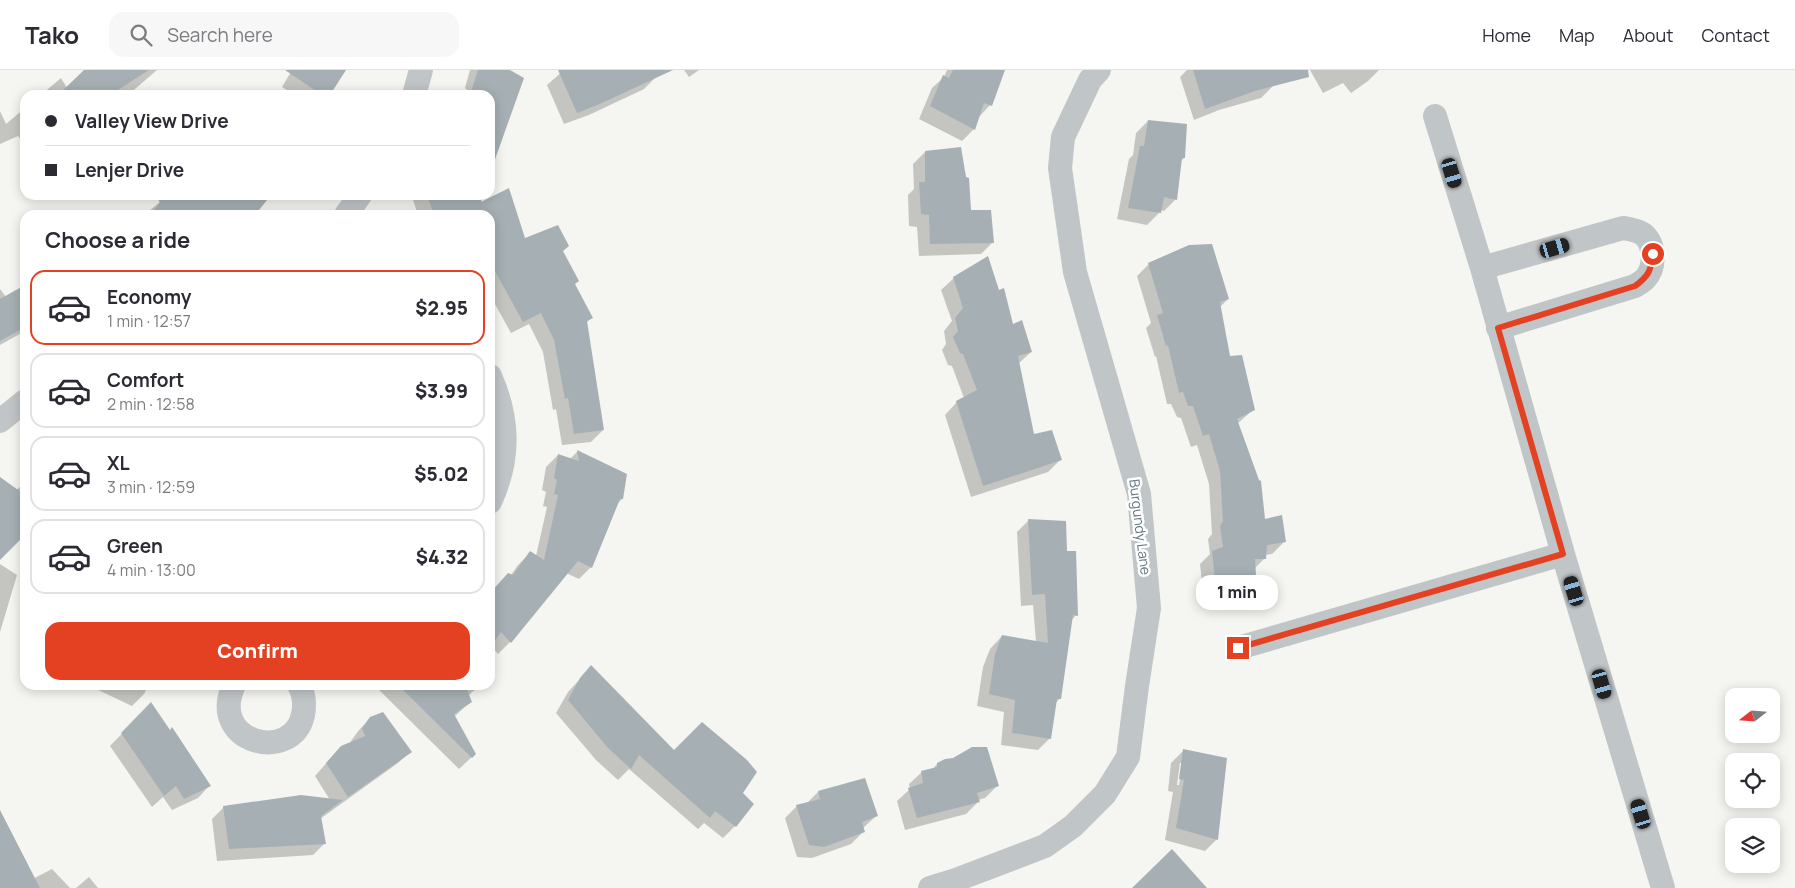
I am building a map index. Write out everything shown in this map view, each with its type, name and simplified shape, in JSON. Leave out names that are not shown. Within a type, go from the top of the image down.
[{"type":"street","points":[[416,90],[422,70]]},
{"type":"street","name":"Burgundy Lane","points":[[930,888],[1045,846],[1073,826],[1105,794],[1128,757],[1149,608],[1139,494],[1075,272],[1060,168],[1063,137],[1090,80],[1099,70]]},
{"type":"street","points":[[1435,116],[1482,268],[1563,554],[1663,888]]},
{"type":"street","points":[[1482,268],[1623,228],[1644,234],[1653,254],[1651,267],[1646,278],[1635,286],[1498,328]]},
{"type":"street","points":[[495,387],[505,422],[505,452],[501,473],[495,489]]},
{"type":"street","points":[[0,420],[20,405]]},
{"type":"street","points":[[1238,648],[1563,554]]},
{"type":"street","points":[[232,690],[229,699],[229,712],[232,721],[240,732],[251,739],[264,743],[284,739],[295,730],[302,719],[304,706],[302,690]]},
{"type":"building","points":[[84,70],[149,70],[118,90],[63,90]]},
{"type":"building","points":[[285,70],[346,70],[333,90],[315,90]]},
{"type":"building","points":[[478,70],[510,70],[524,78],[495,159],[495,90],[472,90]]},
{"type":"building","points":[[558,70],[673,70],[577,113]]},
{"type":"building","points":[[953,70],[1005,70],[992,106],[984,103],[975,130],[930,106],[943,75],[949,78]]},
{"type":"building","points":[[1193,70],[1308,70],[1309,77],[1255,91],[1205,109]]},
{"type":"building","points":[[1148,120],[1187,124],[1185,158],[1182,158],[1177,200],[1164,197],[1161,213],[1128,208],[1140,146],[1144,146]]},
{"type":"building","points":[[961,147],[966,177],[969,178],[971,210],[991,210],[994,243],[930,244],[929,215],[921,214],[919,182],[925,182],[925,151]]},
{"type":"building","points":[[509,188],[525,238],[558,225],[569,246],[563,251],[579,281],[575,284],[593,318],[587,321],[604,430],[574,434],[568,398],[565,399],[554,340],[541,313],[523,322],[495,271],[495,210],[432,210],[429,200],[482,200],[481,202],[495,200],[495,195]]},
{"type":"building","points":[[158,200],[267,200],[259,210],[154,210],[160,203]]},
{"type":"building","points":[[1212,244],[1229,299],[1220,302],[1230,356],[1242,355],[1255,410],[1237,419],[1259,480],[1261,481],[1265,519],[1282,515],[1286,542],[1267,545],[1266,559],[1255,559],[1256,575],[1215,580],[1212,551],[1223,547],[1220,526],[1223,521],[1220,471],[1209,434],[1203,436],[1193,406],[1188,406],[1183,392],[1179,393],[1168,345],[1166,346],[1157,315],[1163,313],[1148,263],[1189,245]]},
{"type":"building","points":[[988,256],[999,290],[1004,288],[1013,324],[1022,320],[1032,352],[1018,356],[1034,434],[1052,430],[1062,460],[983,486],[956,401],[977,390],[963,354],[960,353],[953,337],[958,331],[955,318],[963,308],[953,277]]},
{"type":"building","points":[[20,288],[20,330],[0,341],[0,299]]},
{"type":"building","points":[[577,450],[627,474],[623,499],[620,499],[592,568],[578,561],[511,643],[501,632],[495,640],[495,587],[508,573],[513,575],[530,551],[544,560],[558,495],[554,494],[557,480],[554,478],[558,454],[579,461]]},
{"type":"building","points":[[0,477],[20,491],[20,540],[0,560]]},
{"type":"building","points":[[1028,519],[1066,521],[1067,551],[1076,551],[1078,616],[1073,615],[1061,699],[1057,699],[1051,739],[1012,733],[1015,700],[989,694],[995,654],[1002,635],[1048,643],[1045,594],[1032,595]]},
{"type":"building","points":[[591,665],[674,750],[702,722],[747,760],[757,772],[743,793],[754,804],[736,827],[715,811],[710,818],[639,755],[631,769],[608,748],[568,700],[580,678]]},
{"type":"building","points":[[403,690],[467,690],[472,702],[454,714],[476,754],[472,758]]},
{"type":"building","points":[[151,702],[170,730],[172,727],[211,786],[184,799],[176,786],[164,796],[121,733]]},
{"type":"building","points":[[383,712],[412,752],[348,797],[326,763],[341,746],[365,736],[362,728],[370,717]]},
{"type":"building","points":[[972,747],[987,747],[999,786],[977,793],[980,802],[917,818],[908,788],[923,783],[921,771],[937,767],[937,763],[953,758]]},
{"type":"building","points":[[1183,749],[1227,758],[1218,840],[1176,828],[1184,780],[1179,779]]},
{"type":"building","points":[[865,778],[878,816],[862,822],[865,832],[824,847],[809,845],[796,805],[820,799],[818,791]]},
{"type":"building","points":[[301,795],[343,800],[321,816],[326,844],[229,849],[223,806]]},
{"type":"building","points":[[0,810],[40,888],[0,888]]},
{"type":"building","points":[[1172,849],[1207,888],[1132,888]]},
{"type":"route","points":[[1238,648],[1563,554],[1498,328],[1635,286],[1646,278],[1651,267],[1653,254]]}]
